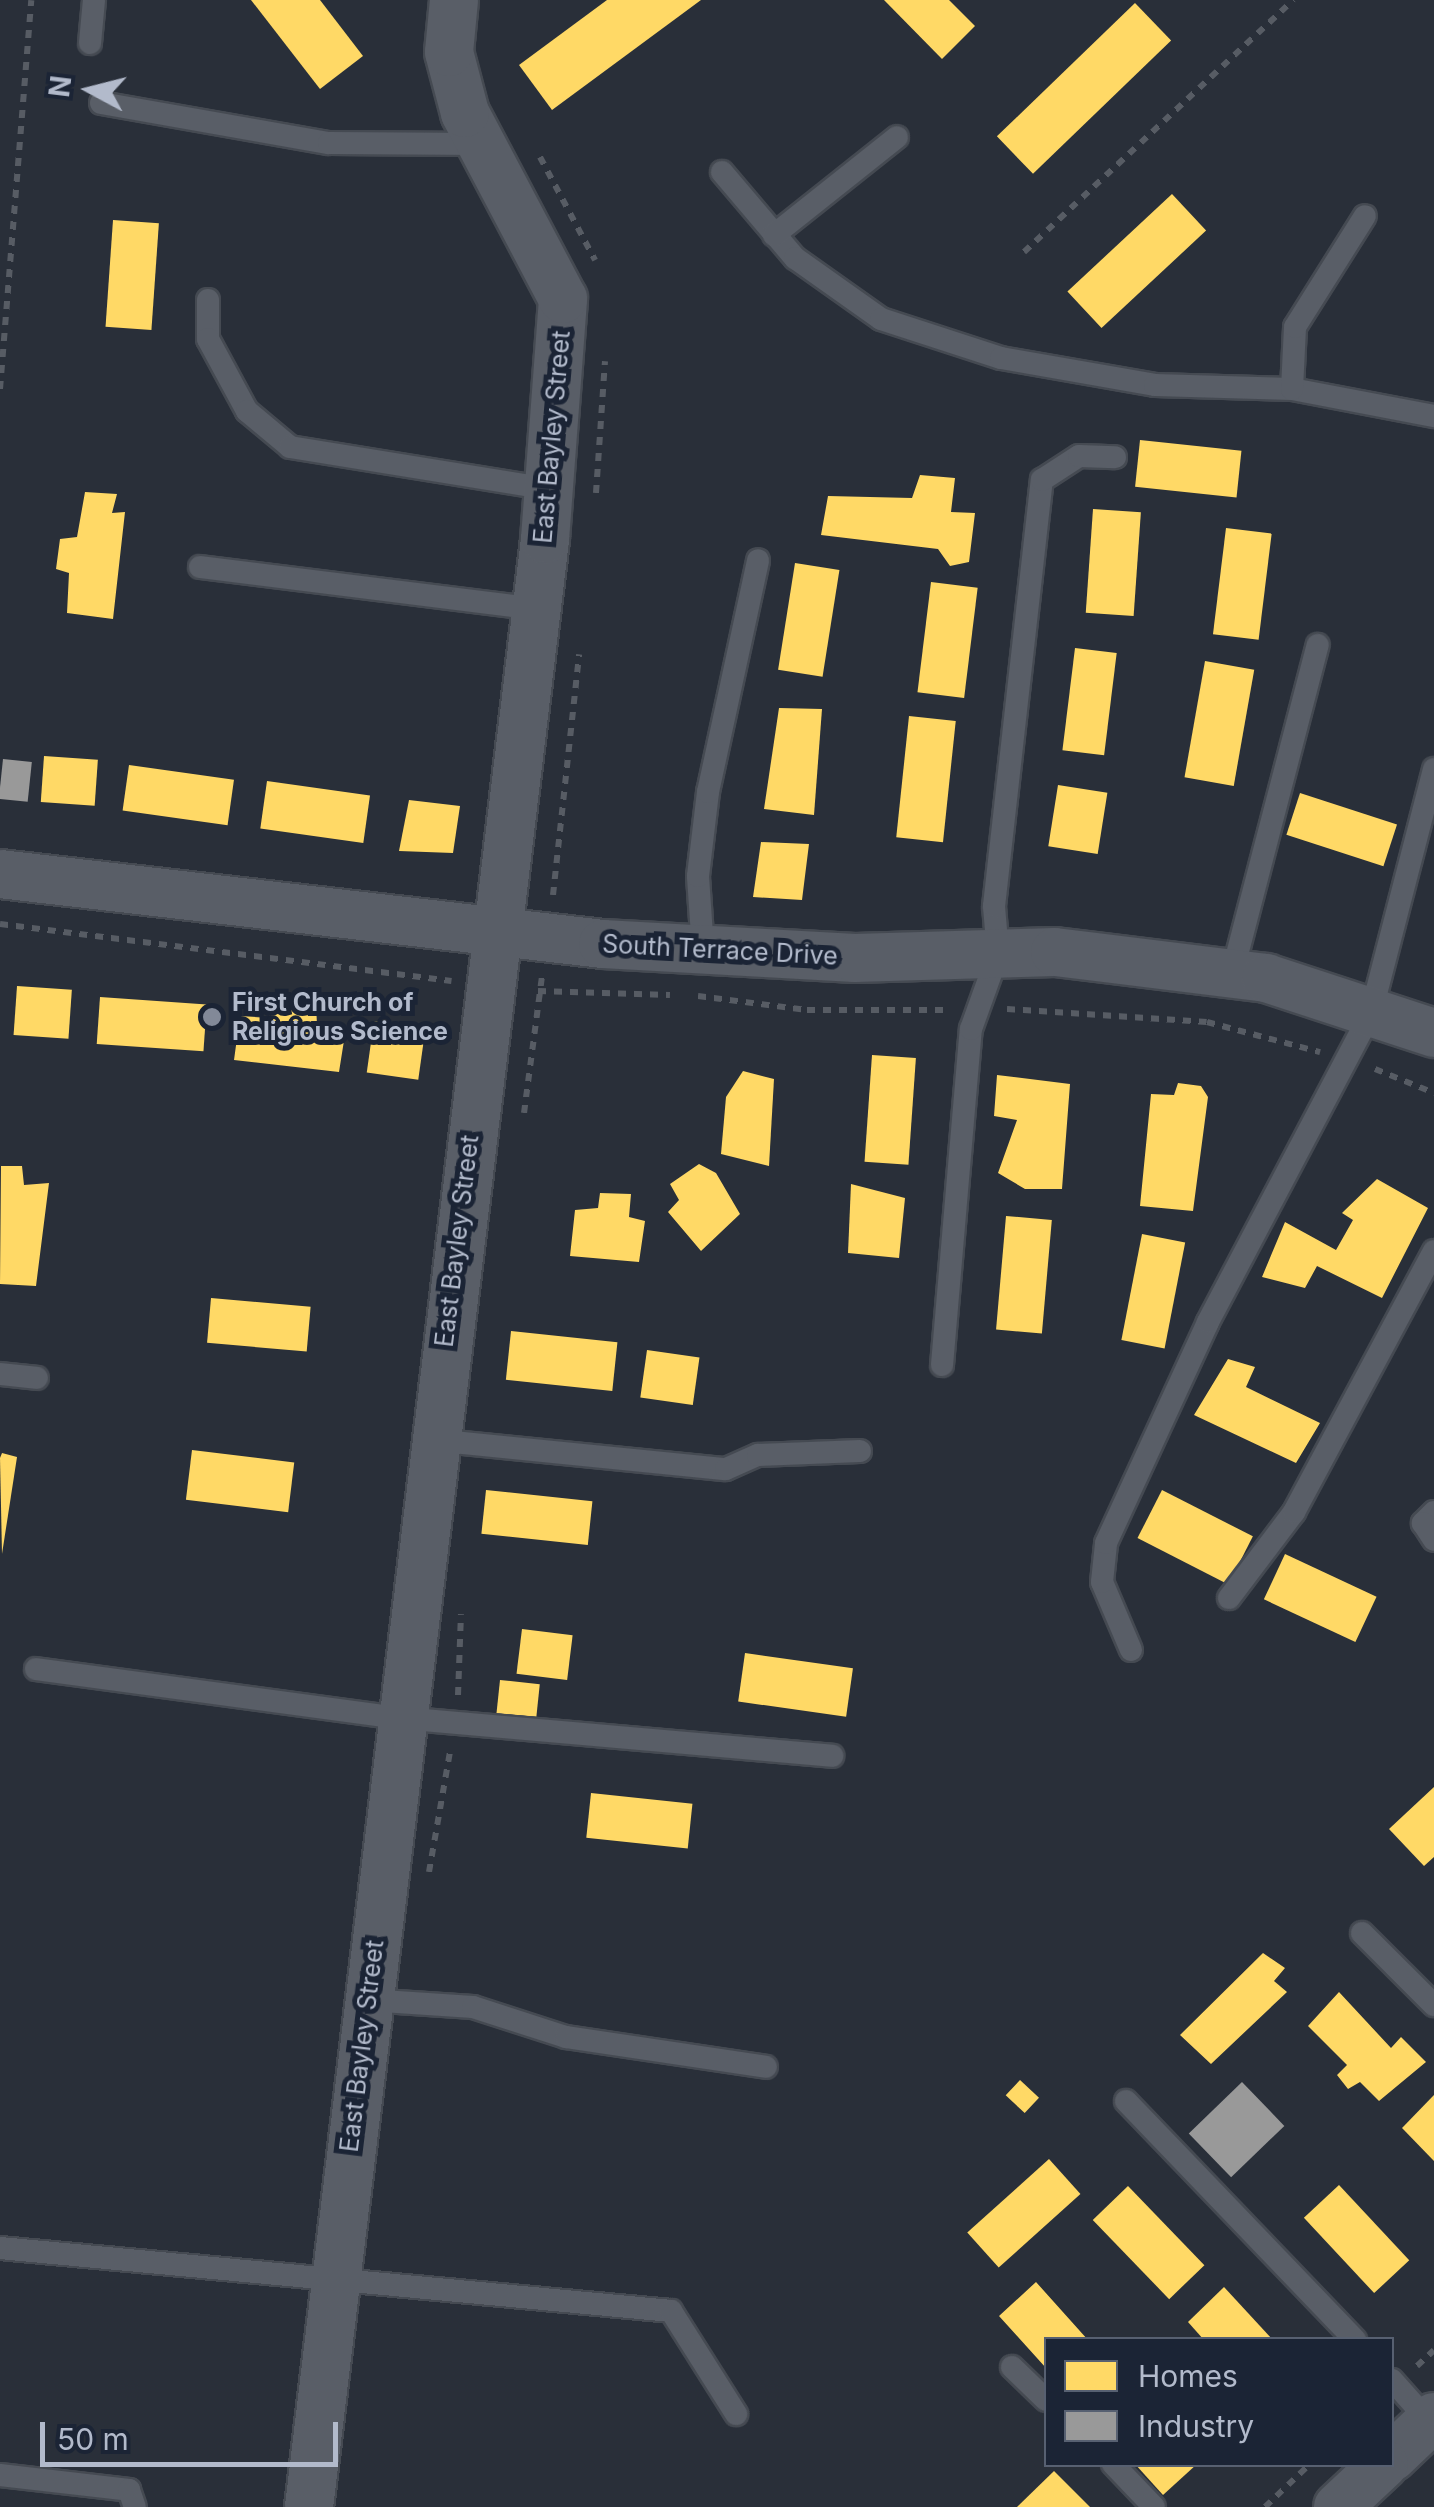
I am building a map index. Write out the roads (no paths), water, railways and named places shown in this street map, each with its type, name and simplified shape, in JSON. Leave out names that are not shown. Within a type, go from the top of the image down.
[{"type":"street","name":"East Bayley Street","points":[[310,2507],[432,1440],[536,610],[563,299],[483,144],[449,52],[454,0]]},
{"type":"street","name":"South Terrace Drive","points":[[0,874],[498,931],[702,950],[998,954],[1232,974],[1434,1033]]},
{"type":"street","points":[[1394,2455],[1432,2422]]},
{"type":"street","points":[[1338,2507],[1381,2467]]},
{"type":"lane","points":[[90,42],[94,0]]},
{"type":"lane","points":[[101,103],[329,142],[483,144]]},
{"type":"lane","points":[[774,235],[897,138]]},
{"type":"lane","points":[[722,172],[774,235],[882,319],[1000,358],[1155,385],[1292,389],[1434,416]]},
{"type":"lane","points":[[1292,389],[1294,328],[1364,216]]},
{"type":"lane","points":[[208,300],[208,340],[247,411],[290,447],[548,489]]},
{"type":"lane","points":[[942,1365],[971,1029],[998,954],[994,906],[1042,480],[1078,456],[1115,456]]},
{"type":"lane","points":[[702,950],[698,876],[708,792],[758,560]]},
{"type":"lane","points":[[200,567],[536,610]]},
{"type":"lane","points":[[1232,974],[1318,646]]},
{"type":"lane","points":[[1131,1650],[1102,1582],[1106,1543],[1208,1322],[1372,1013],[1434,769]]},
{"type":"lane","points":[[1229,1598],[1303,1496],[1434,1251]]},
{"type":"lane","points":[[0,1374],[37,1378]]},
{"type":"lane","points":[[432,1440],[726,1469],[758,1455],[860,1451]]},
{"type":"lane","points":[[1434,1512],[1423,1523],[1434,1540]]},
{"type":"lane","points":[[36,1669],[400,1718],[832,1756]]},
{"type":"lane","points":[[1362,1932],[1434,2006]]},
{"type":"lane","points":[[368,2000],[473,2007],[566,2037],[766,2067]]},
{"type":"lane","points":[[1126,2101],[1352,2337]]},
{"type":"lane","points":[[0,2248],[671,2311],[736,2414]]},
{"type":"lane","points":[[1012,2367],[1044,2398]]},
{"type":"lane","points":[[1394,2382],[1432,2422]]},
{"type":"lane","points":[[1116,2467],[1154,2507]]},
{"type":"lane","points":[[0,2475],[129,2490],[135,2507]]},
{"type":"place","name":"First Church of Religious Science","points":[[212,1017]]}]
